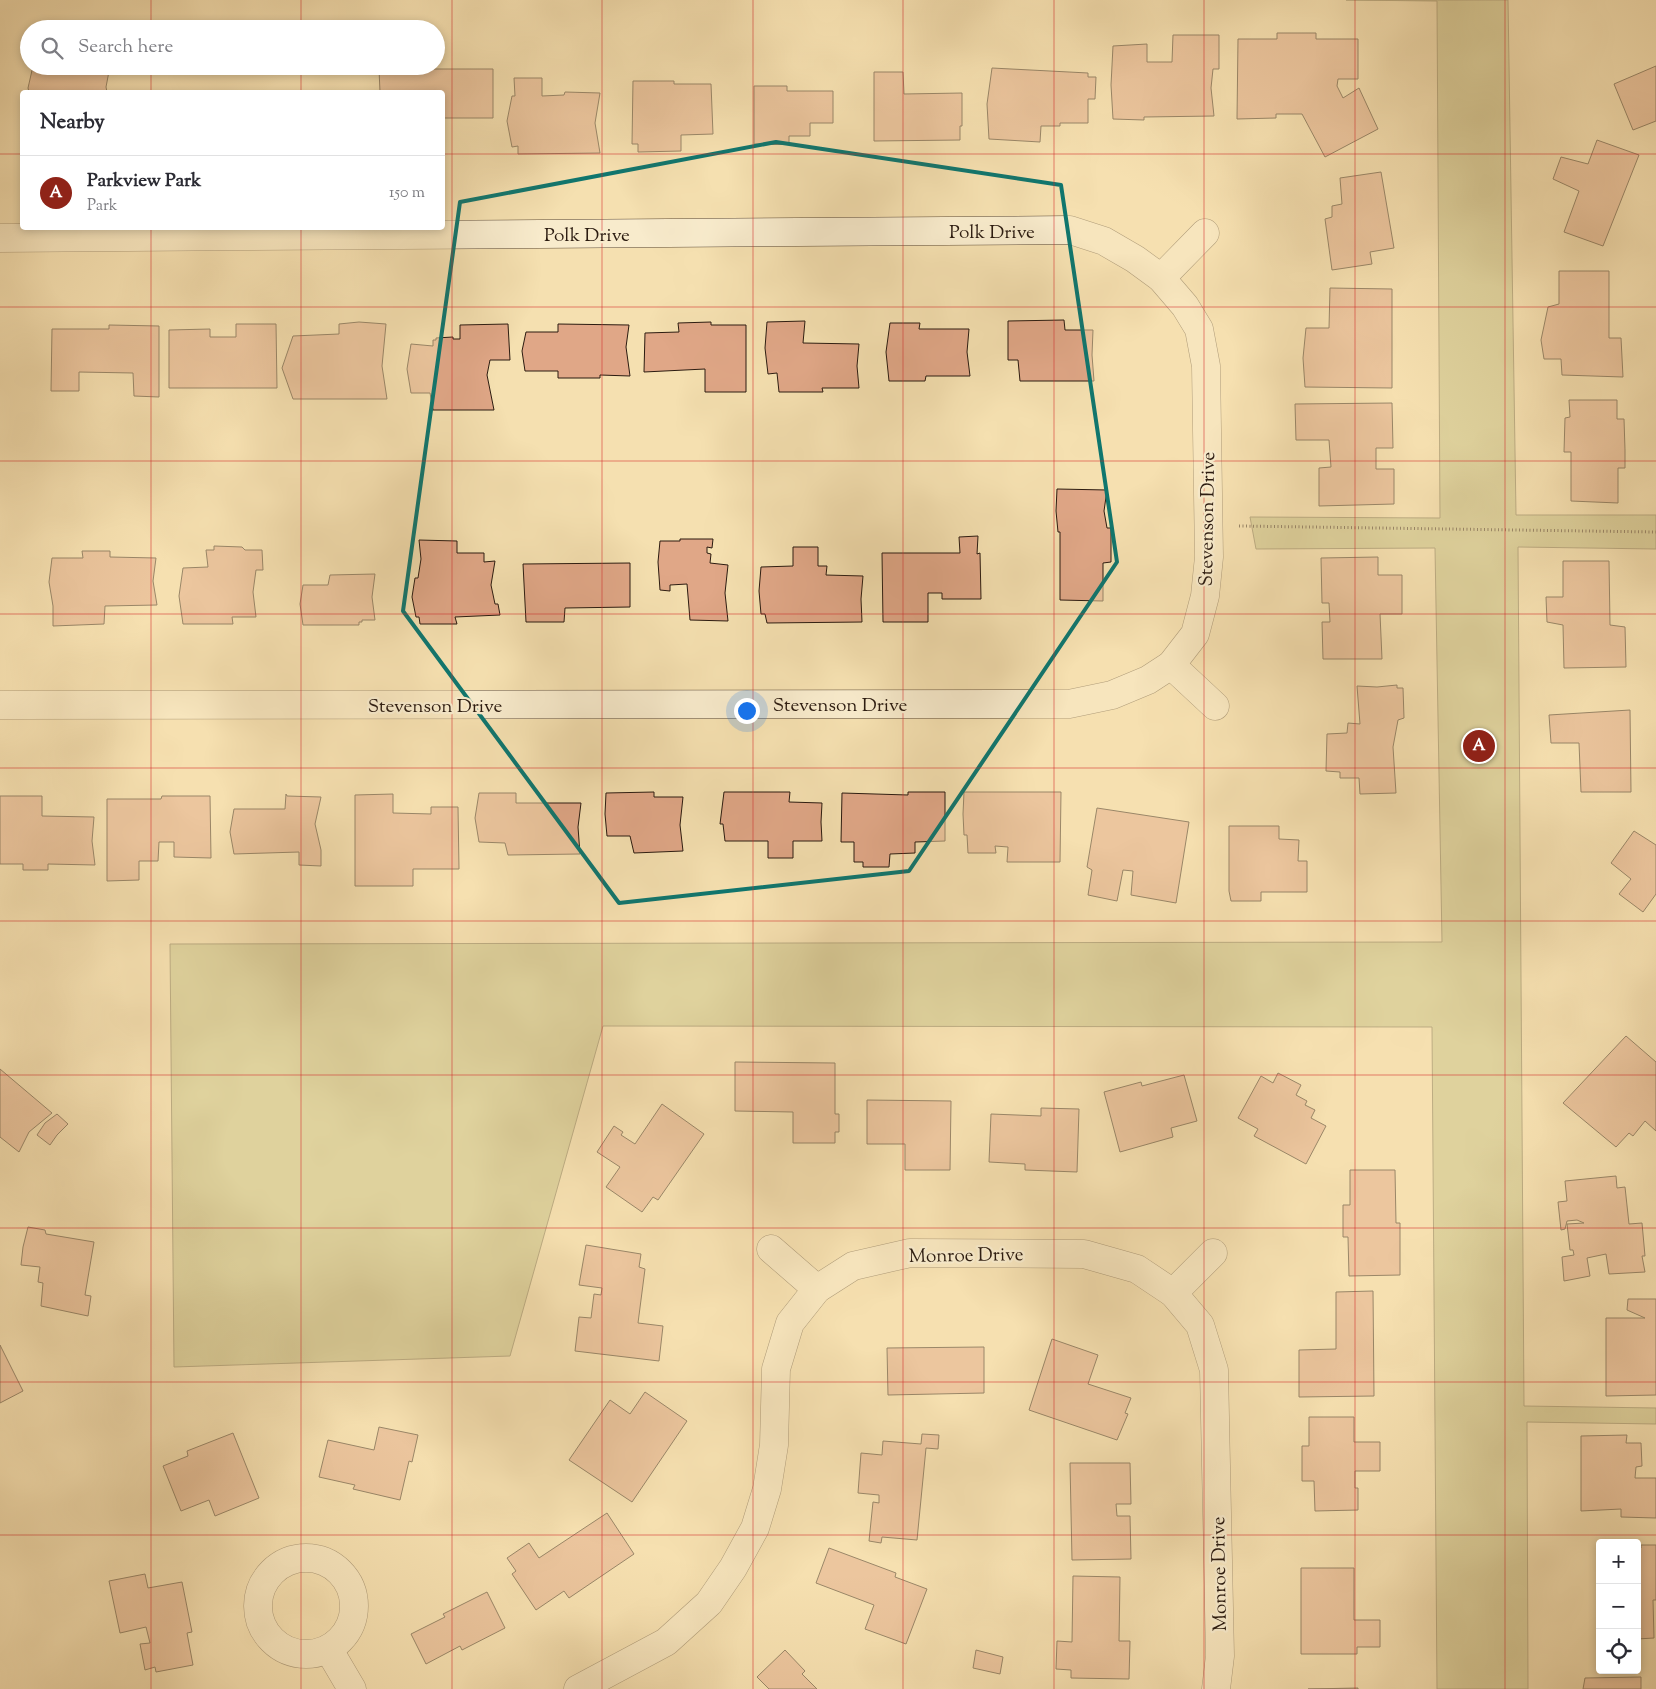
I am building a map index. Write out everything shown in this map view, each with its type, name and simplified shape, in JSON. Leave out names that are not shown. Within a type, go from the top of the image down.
[{"type":"street","name":"Polk Drive","points":[[0,238],[1070,230],[1104,241],[1135,259],[1161,278]]},
{"type":"street","points":[[1161,278],[1205,233]]},
{"type":"street","name":"Stevenson Drive","points":[[0,705],[1069,704],[1112,695],[1148,680],[1172,665],[1195,634],[1205,596],[1209,556],[1206,366],[1199,329],[1185,306],[1161,278]]},
{"type":"street","points":[[1172,665],[1215,706]]},
{"type":"street","points":[[771,1249],[817,1289]]},
{"type":"street","name":"Monroe Drive","points":[[578,1689],[666,1642],[709,1603],[733,1568],[755,1528],[767,1489],[774,1445],[776,1369],[790,1323],[817,1289],[852,1266],[910,1253],[1084,1254],[1137,1269],[1173,1293],[1200,1325],[1214,1370],[1220,1656],[1216,1689]]},
{"type":"street","points":[[1173,1293],[1213,1253]]},
{"type":"street","points":[[329,1650],[352,1689]]},
{"type":"path","points":[[1208,525],[1656,532]]},
{"type":"highlighted area","points":[[776,142],[1061,185],[1117,562],[909,871],[619,903],[403,611],[460,202]]},
{"type":"shaded area","points":[[1346,0],[1508,0],[1516,515],[1656,515],[1656,549],[1518,547],[1524,1406],[1656,1408],[1656,1424],[1527,1422],[1528,1689],[1437,1689],[1432,1027],[603,1026],[510,1356],[174,1367],[170,944],[1442,942],[1435,548],[1256,549],[1250,517],[1440,518],[1437,1]]},
{"type":"building","points":[[1277,33],[1316,33],[1316,39],[1358,39],[1358,79],[1338,79],[1337,86],[1343,98],[1359,88],[1378,129],[1325,157],[1302,114],[1276,114],[1276,118],[1237,119],[1238,39],[1277,39]]},
{"type":"building","points":[[1173,35],[1219,35],[1219,69],[1213,69],[1211,88],[1214,116],[1144,117],[1144,120],[1113,119],[1111,85],[1113,46],[1147,44],[1147,62],[1172,62]]},
{"type":"building","points":[[1656,66],[1656,121],[1633,130],[1614,84]]},
{"type":"building","points":[[992,68],[1088,73],[1088,77],[1096,77],[1095,99],[1088,99],[1088,123],[1060,123],[1060,126],[1041,126],[1040,142],[989,139],[987,104]]},
{"type":"building","points":[[445,69],[493,69],[493,118],[445,118],[445,90],[380,90],[379,75],[445,75]]},
{"type":"building","points":[[874,72],[903,72],[904,94],[962,93],[960,140],[874,141]]},
{"type":"building","points":[[31,75],[108,75],[107,90],[28,90]]},
{"type":"building","points":[[514,78],[542,78],[542,96],[564,95],[565,92],[600,93],[595,123],[600,153],[518,154],[518,146],[512,147],[507,121],[512,96],[515,96]]},
{"type":"building","points":[[633,81],[674,81],[674,84],[711,84],[713,134],[681,135],[681,151],[638,152],[638,144],[632,144]]},
{"type":"building","points":[[754,86],[787,86],[787,91],[833,91],[833,123],[810,123],[810,136],[789,136],[789,144],[754,144]]},
{"type":"building","points":[[1597,140],[1639,155],[1603,246],[1564,232],[1579,191],[1553,179],[1561,157],[1588,164]]},
{"type":"building","points":[[1381,172],[1394,248],[1370,252],[1372,264],[1332,270],[1325,219],[1332,217],[1332,206],[1342,204],[1340,178]]},
{"type":"building","points":[[1559,271],[1609,271],[1609,338],[1621,338],[1623,377],[1562,375],[1561,359],[1544,359],[1541,340],[1548,307],[1559,304]]},
{"type":"building","points":[[1330,288],[1392,289],[1392,388],[1305,387],[1303,358],[1306,328],[1329,328]]},
{"type":"building","points":[[1064,320],[1065,330],[1093,330],[1094,381],[1020,381],[1018,360],[1008,360],[1008,321]]},
{"type":"building","points":[[805,321],[803,343],[859,344],[857,366],[859,388],[822,388],[823,392],[779,392],[777,373],[768,374],[765,348],[767,322]]},
{"type":"building","points":[[359,322],[386,324],[382,366],[387,399],[293,399],[282,368],[293,336],[339,334],[339,324]]},
{"type":"building","points":[[711,322],[711,325],[746,325],[746,392],[705,392],[705,369],[644,372],[645,333],[679,332],[678,323]]},
{"type":"building","points":[[890,323],[920,323],[919,329],[969,329],[967,352],[970,376],[926,376],[925,381],[889,381],[886,352]]},
{"type":"building","points":[[236,324],[276,324],[277,388],[169,388],[169,330],[210,329],[210,337],[236,337]]},
{"type":"building","points":[[508,324],[510,360],[490,360],[487,375],[494,410],[433,410],[430,393],[411,393],[407,369],[411,344],[433,346],[433,340],[436,340],[436,338],[453,337],[453,339],[460,339],[460,325]]},
{"type":"building","points":[[558,324],[629,325],[626,347],[630,376],[600,375],[600,378],[558,378],[558,371],[525,371],[522,351],[526,332],[558,332]]},
{"type":"building","points":[[109,325],[159,326],[159,397],[134,396],[133,373],[79,372],[79,391],[51,391],[52,329],[109,329]]},
{"type":"building","points":[[1569,400],[1617,400],[1617,419],[1624,419],[1625,450],[1625,468],[1618,468],[1618,503],[1571,501],[1571,452],[1564,452],[1565,418],[1570,417]]},
{"type":"building","points":[[1392,403],[1393,448],[1376,448],[1376,469],[1394,469],[1394,504],[1319,506],[1319,468],[1331,467],[1329,440],[1296,440],[1295,404]]},
{"type":"building","points":[[1057,489],[1107,490],[1104,511],[1107,528],[1111,528],[1111,562],[1103,563],[1103,601],[1060,600],[1060,532],[1058,532],[1056,511]]},
{"type":"building","points":[[978,536],[977,554],[980,553],[981,599],[942,599],[942,593],[928,593],[928,622],[883,622],[882,553],[960,553],[959,537]]},
{"type":"building","points":[[680,539],[713,539],[712,548],[707,547],[707,553],[711,554],[710,563],[728,565],[725,593],[728,621],[690,620],[687,584],[670,585],[670,591],[660,590],[658,562],[660,541],[680,541]]},
{"type":"building","points":[[419,540],[457,541],[457,553],[484,553],[484,562],[495,561],[491,585],[495,604],[498,604],[500,615],[455,617],[457,624],[420,624],[419,617],[416,617],[412,597],[421,559]]},
{"type":"building","points":[[214,546],[262,550],[263,570],[256,570],[253,592],[256,617],[232,617],[233,624],[183,624],[179,596],[183,568],[208,567],[206,550],[214,550]]},
{"type":"building","points":[[793,547],[818,547],[818,566],[827,566],[826,575],[863,576],[862,622],[767,623],[765,614],[761,614],[759,591],[761,567],[793,566]]},
{"type":"building","points":[[82,551],[110,551],[110,557],[156,558],[153,581],[157,605],[105,606],[104,624],[53,626],[53,606],[49,582],[52,558],[83,558]]},
{"type":"building","points":[[1378,557],[1378,575],[1402,575],[1402,614],[1380,614],[1382,659],[1323,659],[1322,622],[1330,622],[1329,603],[1322,603],[1321,558]]},
{"type":"building","points":[[1563,561],[1609,561],[1610,625],[1625,627],[1626,667],[1564,668],[1563,625],[1547,622],[1546,597],[1563,597]]},
{"type":"building","points":[[630,563],[630,607],[565,608],[564,622],[526,622],[523,564]]},
{"type":"building","points":[[375,574],[372,597],[375,620],[362,620],[362,622],[359,622],[359,625],[303,625],[300,604],[303,585],[328,585],[330,575]]},
{"type":"building","points":[[1397,685],[1397,688],[1403,688],[1404,718],[1398,720],[1393,747],[1396,793],[1360,794],[1359,778],[1340,778],[1340,772],[1326,771],[1327,734],[1347,733],[1348,723],[1360,724],[1357,686]]},
{"type":"building","points":[[1630,710],[1631,792],[1581,792],[1579,743],[1551,743],[1549,715]]},
{"type":"building","points":[[654,792],[654,797],[683,797],[680,825],[683,851],[634,853],[630,836],[607,836],[606,793]]},
{"type":"building","points":[[724,792],[790,792],[789,802],[822,803],[822,841],[793,841],[793,858],[768,858],[768,841],[725,841],[723,824],[720,824]]},
{"type":"building","points":[[908,792],[945,792],[945,841],[915,842],[915,853],[890,854],[889,867],[863,867],[863,862],[854,862],[854,842],[841,842],[842,793],[908,795]]},
{"type":"building","points":[[964,792],[1061,792],[1060,862],[1007,862],[1008,847],[995,846],[996,853],[968,853],[967,835],[964,835]]},
{"type":"building","points":[[479,793],[516,793],[516,803],[581,803],[578,827],[580,854],[508,855],[505,843],[479,842],[475,818]]},
{"type":"building","points":[[286,794],[287,796],[321,797],[315,824],[321,850],[321,866],[299,865],[299,852],[234,854],[230,832],[234,809],[285,809]]},
{"type":"building","points":[[393,794],[393,813],[431,814],[431,807],[458,807],[459,869],[413,869],[413,886],[355,886],[355,795]]},
{"type":"building","points":[[0,796],[42,796],[42,816],[94,817],[92,841],[95,865],[48,864],[48,870],[23,870],[23,864],[0,864]]},
{"type":"building","points":[[162,796],[210,796],[211,858],[174,857],[174,842],[159,842],[158,861],[139,861],[139,880],[107,881],[107,799],[161,799]]},
{"type":"building","points":[[1097,808],[1189,822],[1176,903],[1131,895],[1133,871],[1123,870],[1117,901],[1088,895],[1092,870],[1087,867]]},
{"type":"building","points":[[1229,826],[1279,826],[1279,839],[1299,840],[1298,861],[1307,861],[1307,892],[1261,892],[1261,901],[1231,901],[1229,891]]},
{"type":"building","points":[[1634,831],[1656,845],[1656,894],[1643,912],[1619,894],[1631,879],[1611,863]]},
{"type":"building","points":[[1626,1036],[1656,1062],[1656,1131],[1645,1121],[1633,1136],[1629,1133],[1616,1147],[1563,1103]]},
{"type":"building","points":[[735,1062],[835,1063],[835,1114],[839,1114],[839,1132],[835,1132],[835,1143],[793,1143],[793,1112],[735,1111]]},
{"type":"building","points":[[0,1069],[52,1113],[29,1132],[19,1152],[0,1137]]},
{"type":"building","points":[[1278,1073],[1301,1085],[1296,1095],[1307,1101],[1305,1105],[1315,1110],[1311,1118],[1326,1126],[1306,1164],[1254,1136],[1258,1129],[1238,1118],[1261,1076],[1273,1083]]},
{"type":"building","points":[[1184,1075],[1197,1121],[1171,1128],[1173,1137],[1120,1152],[1104,1092],[1141,1082],[1142,1086]]},
{"type":"building","points":[[867,1100],[951,1101],[950,1170],[905,1170],[905,1144],[867,1144]]},
{"type":"building","points":[[662,1104],[704,1134],[658,1200],[653,1197],[642,1212],[606,1187],[620,1167],[597,1152],[614,1126],[623,1132],[621,1135],[635,1144]]},
{"type":"building","points":[[1041,1108],[1079,1109],[1077,1172],[1025,1170],[1025,1164],[989,1162],[991,1114],[1041,1116]]},
{"type":"building","points":[[57,1114],[68,1124],[50,1145],[37,1135],[45,1123]]},
{"type":"building","points":[[1350,1170],[1395,1170],[1396,1223],[1400,1223],[1400,1275],[1349,1276],[1348,1237],[1343,1237],[1343,1205],[1350,1205]]},
{"type":"building","points":[[1616,1176],[1617,1188],[1625,1187],[1629,1224],[1642,1223],[1645,1256],[1642,1256],[1645,1272],[1609,1274],[1606,1254],[1587,1258],[1590,1276],[1564,1281],[1562,1257],[1574,1255],[1573,1250],[1570,1250],[1567,1224],[1584,1223],[1577,1220],[1567,1221],[1565,1229],[1561,1230],[1558,1202],[1567,1201],[1565,1181]]},
{"type":"building","points":[[28,1227],[45,1230],[46,1234],[94,1242],[85,1295],[91,1296],[88,1316],[41,1306],[43,1283],[38,1282],[40,1267],[21,1265]]},
{"type":"building","points":[[586,1245],[641,1254],[639,1267],[645,1269],[638,1323],[663,1326],[659,1361],[575,1351],[579,1317],[591,1318],[594,1294],[601,1295],[602,1288],[579,1285]]},
{"type":"building","points":[[1373,1291],[1374,1396],[1299,1397],[1299,1350],[1336,1349],[1336,1292]]},
{"type":"building","points":[[1628,1299],[1656,1299],[1656,1395],[1606,1396],[1606,1318],[1645,1318],[1627,1310]]},
{"type":"building","points":[[1052,1339],[1098,1355],[1088,1384],[1131,1398],[1125,1413],[1128,1414],[1117,1440],[1029,1410]]},
{"type":"building","points":[[0,1345],[23,1391],[0,1403]]},
{"type":"building","points":[[984,1347],[984,1393],[888,1395],[887,1348]]},
{"type":"building","points":[[645,1392],[687,1421],[632,1502],[569,1460],[610,1400],[630,1414]]},
{"type":"building","points":[[1309,1417],[1354,1417],[1354,1442],[1380,1442],[1380,1471],[1355,1471],[1355,1488],[1358,1488],[1358,1510],[1315,1511],[1314,1481],[1302,1481],[1302,1446],[1309,1446]]},
{"type":"building","points":[[379,1427],[418,1435],[412,1462],[409,1461],[400,1500],[353,1489],[355,1485],[319,1477],[328,1440],[374,1450]]},
{"type":"building","points":[[233,1433],[259,1498],[215,1516],[209,1500],[181,1511],[163,1466],[188,1456],[187,1451]]},
{"type":"building","points":[[922,1434],[939,1435],[938,1449],[926,1448],[917,1540],[882,1537],[881,1543],[869,1541],[873,1502],[879,1503],[879,1495],[858,1493],[861,1453],[882,1455],[883,1441],[921,1444]]},
{"type":"building","points":[[1627,1435],[1626,1443],[1641,1443],[1642,1466],[1636,1467],[1635,1478],[1656,1478],[1656,1518],[1621,1517],[1621,1509],[1581,1511],[1581,1436]]},
{"type":"building","points":[[1070,1463],[1130,1463],[1131,1504],[1116,1504],[1117,1516],[1130,1516],[1131,1559],[1072,1560]]},
{"type":"building","points":[[607,1513],[634,1554],[569,1598],[564,1591],[536,1610],[512,1574],[516,1571],[507,1558],[529,1543],[539,1558]]},
{"type":"building","points":[[1641,1545],[1656,1545],[1656,1600],[1653,1600],[1654,1638],[1641,1639]]},
{"type":"building","points":[[829,1548],[896,1573],[895,1577],[927,1589],[906,1644],[865,1629],[874,1605],[816,1583]]},
{"type":"building","points":[[1301,1568],[1354,1568],[1354,1620],[1380,1620],[1380,1647],[1357,1647],[1357,1654],[1301,1654]]},
{"type":"building","points":[[145,1574],[148,1588],[182,1582],[192,1632],[187,1633],[193,1665],[156,1672],[155,1667],[145,1670],[140,1644],[150,1643],[146,1627],[120,1633],[109,1581]]},
{"type":"building","points":[[1073,1576],[1120,1577],[1119,1641],[1130,1641],[1129,1679],[1071,1678],[1071,1670],[1056,1669],[1057,1641],[1072,1642]]},
{"type":"building","points":[[487,1592],[505,1628],[462,1650],[460,1646],[426,1664],[411,1634],[445,1617],[443,1614]]},
{"type":"building","points":[[785,1650],[805,1671],[802,1674],[817,1689],[769,1689],[757,1677]]},
{"type":"building","points":[[976,1650],[1003,1657],[1000,1674],[973,1668]]},
{"type":"building","points":[[1641,1677],[1641,1689],[1583,1689],[1585,1678]]},
{"type":"building","points":[[1358,1688],[1358,1689],[1308,1689]]},
{"type":"place","name":"Parkview Park","points":[[1479,746]]}]
